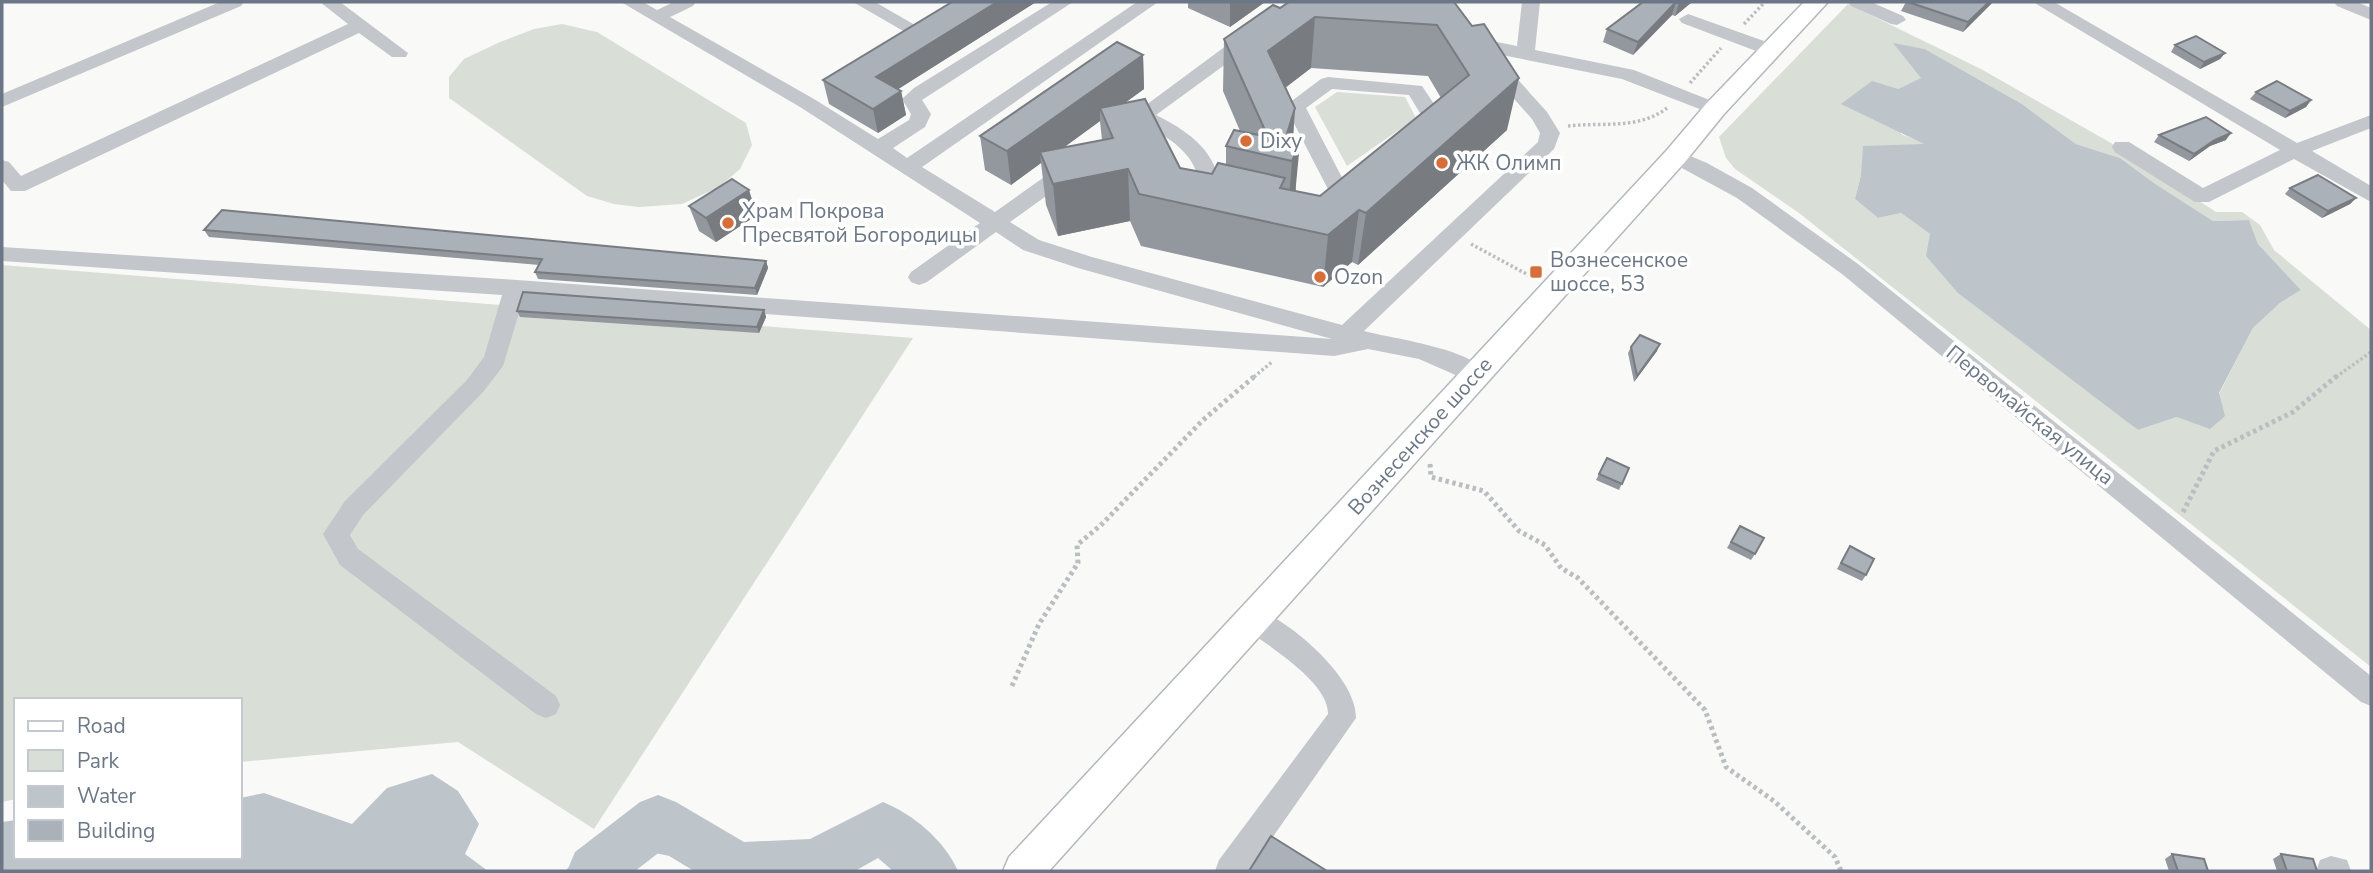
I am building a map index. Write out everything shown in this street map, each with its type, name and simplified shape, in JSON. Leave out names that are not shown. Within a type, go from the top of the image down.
[{"type":"main road","name":"Вознесенское шоссе","points":[[1023,871],[1676,156],[1715,109],[1817,2]]},
{"type":"street","points":[[2,101],[234,2]]},
{"type":"street","points":[[329,2],[399,53]]},
{"type":"street","points":[[630,2],[807,103],[1031,245],[1086,263],[1357,338],[1420,351],[1448,360],[1476,375]]},
{"type":"street","points":[[657,17],[687,2]]},
{"type":"street","points":[[862,2],[918,32]]},
{"type":"street","points":[[879,148],[918,123],[921,114],[912,99],[1064,2]]},
{"type":"street","points":[[909,166],[1149,2]]},
{"type":"street","points":[[1525,53],[1531,2]]},
{"type":"street","points":[[1857,2],[1897,20]]},
{"type":"street","points":[[2042,2],[2371,195]]},
{"type":"street","points":[[2343,2],[2371,16]]},
{"type":"street","points":[[1688,19],[1771,50]]},
{"type":"street","points":[[896,46],[938,20]]},
{"type":"street","points":[[2,167],[18,186],[359,26]]},
{"type":"street","points":[[1108,140],[1264,30]]},
{"type":"street","points":[[1449,38],[1627,74],[1715,109]]},
{"type":"street","points":[[2,254],[517,288],[1335,348],[1357,338],[1452,234],[1547,144],[1550,133],[1540,116],[1491,62],[1487,46]]},
{"type":"street","points":[[1342,195],[1295,106],[1328,83],[1375,80],[1415,90],[1434,119],[1403,145]]},
{"type":"street","points":[[807,103],[829,89]]},
{"type":"street","points":[[1142,116],[1172,130],[1190,143],[1208,174],[1208,204],[1236,210]]},
{"type":"street","points":[[2122,148],[2202,197],[2294,151],[2371,121]]},
{"type":"street","name":"Первомайская улица","points":[[1676,156],[1722,178],[1763,205],[1834,268],[2166,526],[2371,693]]},
{"type":"street","points":[[919,277],[1086,157]]},
{"type":"street","points":[[1322,211],[1362,178]]},
{"type":"street","points":[[517,288],[510,301],[495,360],[475,386],[354,508],[336,534],[349,557],[546,705]]},
{"type":"street","points":[[1230,871],[1342,718],[1342,702],[1326,680],[1253,620]]},
{"type":"path","points":[[1452,234],[1532,277]]},
{"type":"path","points":[[1012,685],[1039,624],[1078,563],[1077,545],[1101,526],[1203,421],[1292,345]]},
{"type":"path","points":[[2166,526],[2184,512],[2214,451],[2293,412],[2349,366],[2371,352]]},
{"type":"path","points":[[1430,464],[1431,477],[1485,491],[1519,531],[1545,545],[1561,568],[1578,578],[1705,710],[1726,767],[1774,801],[1835,857],[1841,871]]},
{"type":"green space","points":[[1848,4],[1981,69],[2111,143],[2216,212],[2242,212],[2260,225],[2274,250],[2371,330],[2371,667],[1799,213],[1735,169],[1726,158],[1719,137]],"holes":[[[1894,44],[1925,49],[2022,104],[2076,144],[2120,158],[2213,221],[2249,220],[2258,244],[2301,290],[2280,303],[2253,328],[2219,394],[2177,417],[2138,430],[1930,234],[1901,213],[1878,218],[1855,199],[1861,175],[1926,144],[1901,134],[1898,89],[1922,78]]]},
{"type":"green space","points":[[562,24],[597,32],[746,123],[752,145],[740,169],[719,187],[682,204],[639,207],[614,204],[587,196],[449,98],[449,77],[464,59],[534,29]]},
{"type":"green space","points":[[1337,92],[1405,97],[1416,118],[1347,166],[1315,107]]},
{"type":"green space","points":[[2,265],[913,338],[594,829],[458,742],[242,762],[242,698],[14,698],[14,799],[2,802]]},
{"type":"water","points":[[1893,43],[1925,49],[2022,104],[2076,144],[2120,158],[2213,221],[2249,220],[2258,244],[2301,290],[2280,303],[2253,328],[2219,393],[2225,416],[2210,429],[2177,417],[2138,430],[1958,293],[1926,256],[1930,234],[1901,213],[1878,218],[1855,199],[1861,175],[1863,146],[1924,144],[1841,104],[1872,81],[1898,89],[1921,78]]},
{"type":"water","points":[[432,774],[458,791],[479,824],[465,854],[488,871],[2,871],[2,822],[14,820],[14,859],[242,859],[242,798],[264,793],[352,824],[387,788]]},
{"type":"water","points":[[658,820],[739,869],[649,852],[636,871],[565,871],[572,864]]},
{"type":"building","points":[[952,2],[997,2],[876,77],[901,91],[873,109],[823,80]]},
{"type":"building","points":[[1289,2],[1454,2],[1472,26],[1484,24],[1519,78],[1366,213],[1359,210],[1328,235],[1139,194],[1128,169],[1053,184],[1040,152],[1113,138],[1100,108],[1145,99],[1180,168],[1212,174],[1218,163],[1285,178],[1280,188],[1320,196],[1469,75],[1437,25],[1315,17],[1268,51],[1295,108],[1285,140],[1300,143],[1292,161],[1226,146],[1234,130],[1268,137],[1224,39],[1273,5],[1280,8]]},
{"type":"building","points":[[1643,2],[1676,2],[1638,42],[1607,29]]},
{"type":"building","points":[[1908,2],[1989,2],[1968,22]]},
{"type":"building","points":[[2196,36],[2225,53],[2204,62],[2175,45]]},
{"type":"building","points":[[1117,42],[1143,55],[1007,151],[980,136]]},
{"type":"building","points":[[2277,81],[2311,100],[2290,111],[2256,92]]},
{"type":"building","points":[[2206,117],[2231,133],[2194,154],[2159,135]]},
{"type":"building","points":[[2318,175],[2356,198],[2328,211],[2290,188]]},
{"type":"building","points":[[732,179],[749,190],[706,218],[689,206]]},
{"type":"building","points":[[222,210],[766,261],[755,288],[535,272],[542,259],[204,230]]},
{"type":"building","points":[[523,292],[764,310],[757,327],[517,311]]},
{"type":"building","points":[[1640,335],[1660,344],[1637,376],[1631,347]]},
{"type":"building","points":[[1607,458],[1629,468],[1622,484],[1599,474]]},
{"type":"building","points":[[1740,526],[1764,538],[1755,554],[1731,542]]},
{"type":"building","points":[[1850,546],[1874,559],[1866,575],[1841,563]]},
{"type":"building","points":[[1271,836],[1327,871],[1249,871]]},
{"type":"building","points":[[2172,854],[2204,859],[2208,871],[2178,871]]},
{"type":"building","points":[[2281,854],[2313,859],[2317,871],[2287,871]]},
{"type":"waterway","points":[[594,871],[658,820],[739,869],[815,865],[883,827],[931,871]]},
{"type":"place","name":"Dixy","points":[[1246,141]]},
{"type":"place","name":"ЖК Олимп","points":[[1442,163]]},
{"type":"place","name":"Храм Покрова Пресвятой Богородицы","points":[[728,223]]},
{"type":"place","name":"Вознесенское шоссе, 53","points":[[1536,272]]},
{"type":"place","name":"Ozon","points":[[1320,277]]}]
